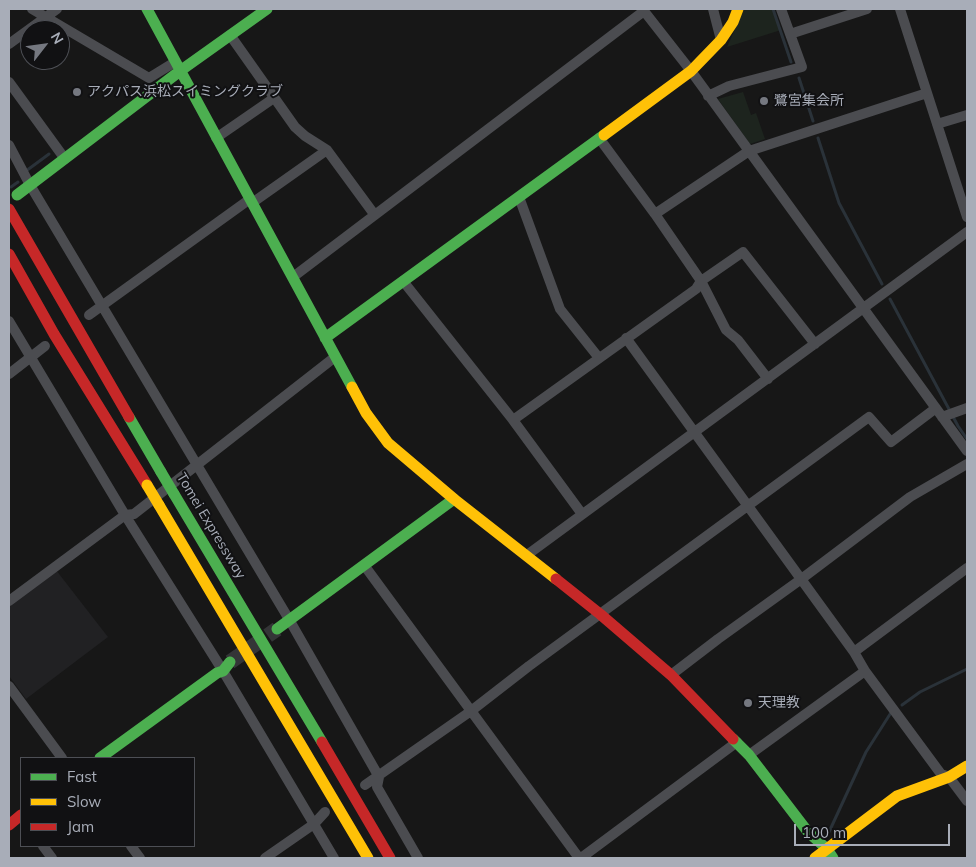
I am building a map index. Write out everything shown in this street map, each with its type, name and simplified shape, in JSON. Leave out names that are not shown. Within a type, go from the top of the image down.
[{"type":"main road","points":[[147,9],[366,413],[388,443],[600,614],[672,675],[749,755],[808,832],[830,854]]},
{"type":"main road","points":[[17,195],[65,159],[177,67],[230,35],[267,9]]},
{"type":"main road","points":[[325,338],[691,71],[721,40],[733,22],[738,9]]},
{"type":"main road","name":"Tomei Expressway","points":[[9,209],[161,472],[256,629],[390,858]]},
{"type":"main road","points":[[9,254],[54,334],[159,505],[368,858]]},
{"type":"main road","points":[[277,629],[454,498]]},
{"type":"main road","points":[[101,757],[226,667]]},
{"type":"main road","points":[[815,858],[830,854],[897,796],[949,777],[967,766]]},
{"type":"main road","points":[[9,825],[20,817]]},
{"type":"street","points":[[32,9],[149,78],[177,67]]},
{"type":"street","points":[[9,44],[57,9]]},
{"type":"street","points":[[713,9],[721,40]]},
{"type":"street","points":[[708,96],[729,86],[802,67],[781,9]]},
{"type":"street","points":[[790,34],[854,11],[867,9]]},
{"type":"street","points":[[900,9],[967,217]]},
{"type":"street","points":[[293,277],[644,10],[750,151],[967,451]]},
{"type":"street","points":[[230,35],[295,127],[327,150],[374,214]]},
{"type":"street","points":[[9,82],[65,159]]},
{"type":"street","points":[[655,214],[750,151],[927,93]]},
{"type":"street","points":[[216,138],[274,98]]},
{"type":"street","points":[[937,124],[967,115]]},
{"type":"street","points":[[599,138],[701,281],[726,330],[738,340],[768,379]]},
{"type":"street","points":[[9,145],[30,185],[101,306],[290,621],[379,777],[377,787],[418,858]]},
{"type":"street","points":[[90,315],[251,201],[327,150]]},
{"type":"street","points":[[519,197],[560,309],[599,358]]},
{"type":"street","points":[[527,555],[967,232]]},
{"type":"street","points":[[513,420],[696,289],[701,281],[743,252],[815,344]]},
{"type":"street","points":[[403,281],[513,420],[582,514]]},
{"type":"street","points":[[9,321],[125,515],[226,667],[334,858]]},
{"type":"street","points":[[626,338],[854,652],[865,671],[941,774],[949,777],[967,801]]},
{"type":"street","points":[[9,374],[45,346]]},
{"type":"street","points":[[9,601],[125,515],[134,514],[335,357]]},
{"type":"street","points":[[365,786],[471,711],[667,564],[748,507],[869,417],[891,442],[941,413],[962,409]]},
{"type":"street","points":[[672,675],[910,497],[967,464]]},
{"type":"street","points":[[364,565],[580,858],[737,742]]},
{"type":"street","points":[[854,652],[967,568]]},
{"type":"street","points":[[749,755],[865,671]]},
{"type":"street","points":[[9,686],[61,757]]},
{"type":"street","points":[[265,858],[314,824],[326,812]]},
{"type":"street","points":[[44,847],[52,858]]},
{"type":"street","points":[[132,847],[140,858]]},
{"type":"shaded area","points":[[744,9],[774,9],[781,30],[727,47]]},
{"type":"shaded area","points":[[743,92],[751,115],[756,113],[765,139],[750,144],[718,99]]},
{"type":"shaded area","points":[[56,570],[108,637],[26,699],[9,676],[9,606]]},
{"type":"waterway","points":[[773,9],[791,62]]},
{"type":"waterway","points":[[799,78],[813,121]]},
{"type":"waterway","points":[[818,138],[839,203],[882,284]]},
{"type":"waterway","points":[[26,171],[49,154]]},
{"type":"waterway","points":[[11,187],[18,182]]},
{"type":"waterway","points":[[890,299],[958,426],[967,439]]},
{"type":"waterway","points":[[902,705],[920,692],[967,669]]},
{"type":"waterway","points":[[829,832],[866,752],[892,711]]},
{"type":"tunnel","points":[[230,662],[277,629]]},
{"type":"traffic: fast","points":[[147,9],[352,387]]},
{"type":"traffic: fast","points":[[17,195],[180,71],[267,9]]},
{"type":"traffic: fast","points":[[325,338],[604,135]]},
{"type":"traffic: fast","points":[[129,417],[161,472]]},
{"type":"traffic: fast","points":[[161,472],[174,494]]},
{"type":"traffic: fast","points":[[174,494],[322,742]]},
{"type":"traffic: fast","points":[[277,629],[454,499]]},
{"type":"traffic: fast","points":[[101,757],[217,673],[223,671],[230,662]]},
{"type":"traffic: fast","points":[[733,739],[749,755],[808,832],[827,849],[833,858]]},
{"type":"traffic: slow","points":[[604,135],[691,71],[721,40],[733,22],[738,9]]},
{"type":"traffic: slow","points":[[352,387],[366,413],[388,443],[454,499],[556,579]]},
{"type":"traffic: slow","points":[[147,485],[159,505]]},
{"type":"traffic: slow","points":[[159,505],[368,858]]},
{"type":"traffic: slow","points":[[815,858],[897,796],[949,777],[967,766]]},
{"type":"traffic: jam","points":[[9,209],[129,417]]},
{"type":"traffic: jam","points":[[9,254],[54,334],[147,485]]},
{"type":"traffic: jam","points":[[556,579],[671,675],[733,739]]},
{"type":"traffic: jam","points":[[322,742],[390,858]]},
{"type":"traffic: jam","points":[[9,825],[20,816]]},
{"type":"place","name":"アクパス浜松スイミングクラブ","points":[[77,92]]},
{"type":"place","name":"鷺宮集会所","points":[[764,101]]},
{"type":"place","name":"天理教","points":[[748,703]]}]
